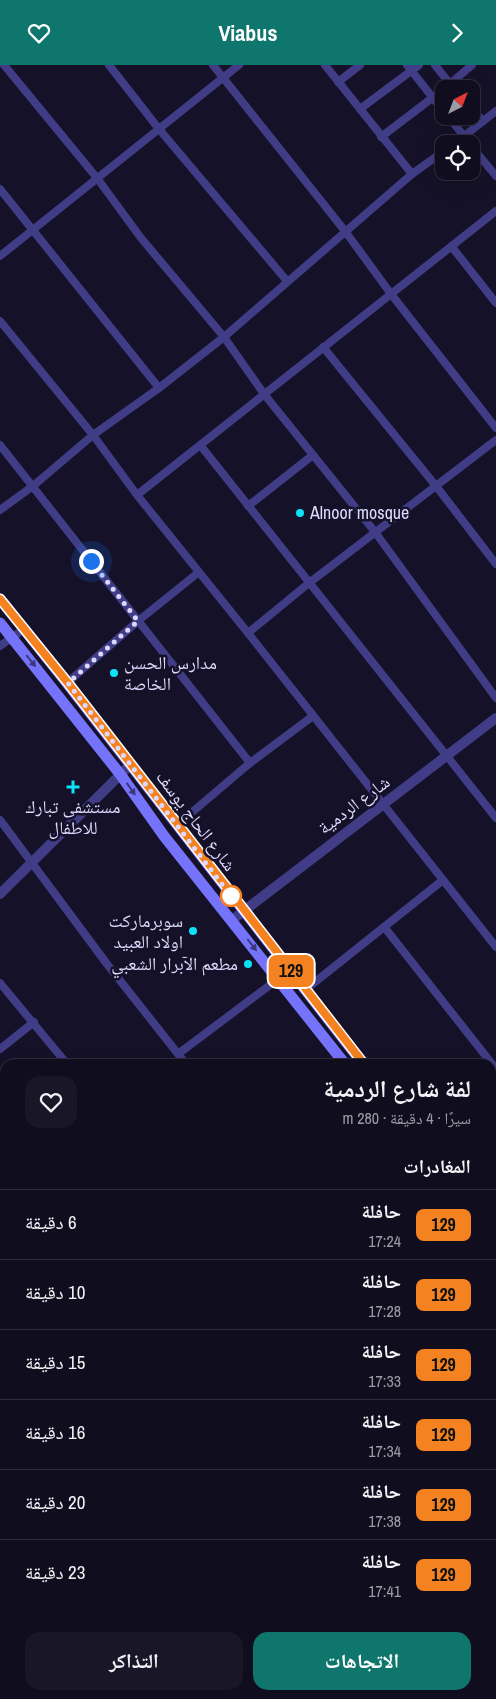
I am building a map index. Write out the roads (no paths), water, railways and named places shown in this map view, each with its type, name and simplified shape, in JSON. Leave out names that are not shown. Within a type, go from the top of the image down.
[{"type":"main road","name":"شارع الحاج يوسف","points":[[0,599],[68,683],[243,911],[360,1059]]},
{"type":"main road","name":"شارع الحاج يوسف","points":[[0,623],[120,774],[164,836],[341,1059]]},
{"type":"street","points":[[4,65],[97,178],[141,238],[224,337],[264,394],[375,532],[496,698]]},
{"type":"street","points":[[108,65],[159,129],[287,281]]},
{"type":"street","points":[[214,65],[345,231],[391,295],[496,428]]},
{"type":"street","points":[[0,256],[238,65]]},
{"type":"street","points":[[325,65],[412,174]]},
{"type":"street","points":[[338,82],[360,65]]},
{"type":"street","points":[[360,109],[409,68],[418,65]]},
{"type":"street","points":[[435,65],[443,80]]},
{"type":"street","points":[[456,80],[472,65]]},
{"type":"street","points":[[409,68],[435,100]]},
{"type":"street","points":[[382,137],[435,95]]},
{"type":"street","points":[[466,135],[496,111]]},
{"type":"street","points":[[480,118],[483,121]]},
{"type":"street","points":[[455,125],[462,135]]},
{"type":"street","points":[[0,510],[33,486],[93,435],[159,388],[224,337],[345,231],[412,174],[435,157]]},
{"type":"street","points":[[480,157],[496,176]]},
{"type":"street","points":[[0,189],[159,388]]},
{"type":"street","points":[[137,495],[496,211]]},
{"type":"street","points":[[452,247],[496,303]]},
{"type":"street","points":[[0,321],[93,435],[137,495],[496,947]]},
{"type":"street","points":[[323,347],[436,486],[496,564]]},
{"type":"street","points":[[248,633],[309,583],[496,440]]},
{"type":"street","points":[[0,445],[250,763]]},
{"type":"street","points":[[201,446],[496,818]]},
{"type":"street","points":[[248,506],[313,455]]},
{"type":"street","points":[[68,683],[138,621],[199,572]]},
{"type":"street","points":[[0,646],[24,629]]},
{"type":"street","points":[[177,825],[250,763],[313,716]]},
{"type":"street","name":"شارع الردمية","points":[[232,920],[496,718]]},
{"type":"street","points":[[0,894],[131,764]]},
{"type":"street","points":[[0,820],[107,964],[182,1059]]},
{"type":"street","points":[[305,990],[443,880]]},
{"type":"street","points":[[384,928],[488,1059]]},
{"type":"street","points":[[178,1054],[278,979]]},
{"type":"street","points":[[0,983],[63,1059]]},
{"type":"street","points":[[0,1049],[34,1022]]},
{"type":"place","name":"Alnoor mosque","points":[[300,513]]},
{"type":"place","name":"مدارس الحسن الخاصة","points":[[114,673]]},
{"type":"place","name":"مستشفى تبارك للاطفال","points":[[73,787]]},
{"type":"place","name":"سوبرماركت اولاد العبيد","points":[[193,931]]},
{"type":"place","name":"مطعم الآبرار الشعبي","points":[[248,964]]}]
